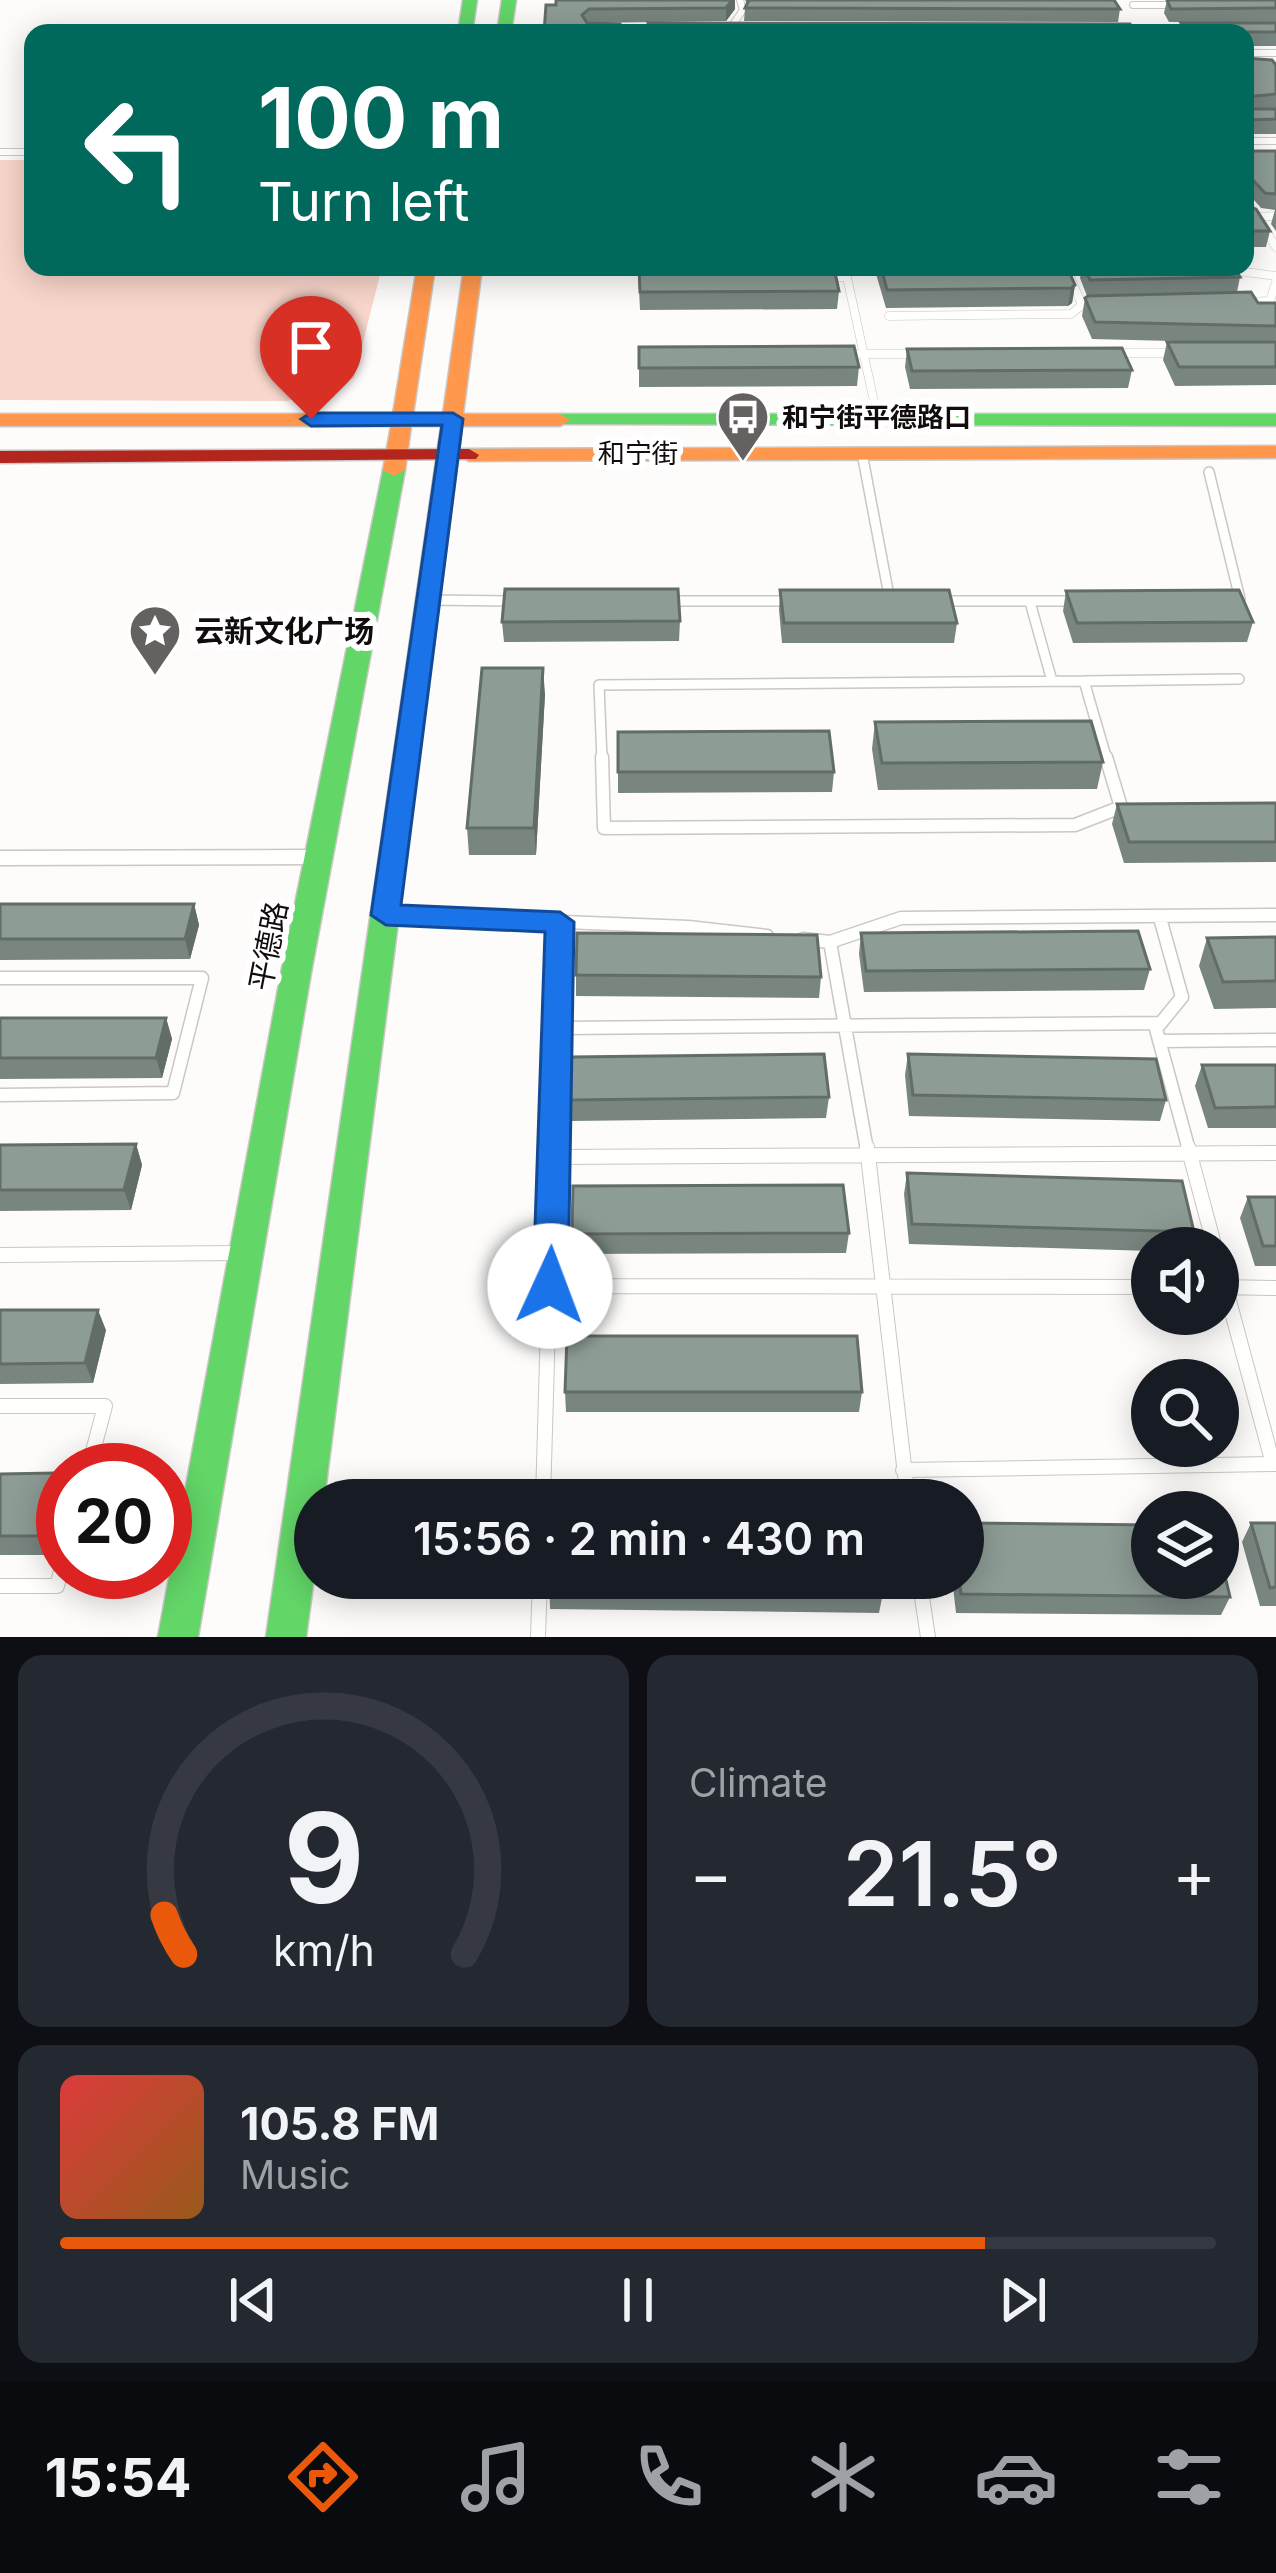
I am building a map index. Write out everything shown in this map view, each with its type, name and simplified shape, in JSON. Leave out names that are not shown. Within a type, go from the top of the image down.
[{"type":"main road","name":"平德路","points":[[178,1637],[318,857],[397,454],[424,276]]},
{"type":"main road","points":[[286,1637],[472,276]]},
{"type":"main road","name":"和宁街","points":[[0,420],[1276,420]]},
{"type":"main road","name":"和宁街","points":[[0,458],[1276,452]]},
{"type":"street","points":[[0,858],[318,857]]},
{"type":"lane","points":[[1131,3],[1181,5]]},
{"type":"lane","points":[[1254,213],[1276,247]]},
{"type":"lane","points":[[1256,216],[1276,216]]},
{"type":"lane","points":[[1070,276],[1082,305]]},
{"type":"lane","points":[[801,277],[847,277],[878,420]]},
{"type":"lane","points":[[1223,302],[1270,301],[1276,279]]},
{"type":"lane","points":[[889,316],[1071,314],[1082,305],[1106,304]]},
{"type":"lane","points":[[840,354],[932,353]]},
{"type":"lane","points":[[1093,353],[1184,353]]},
{"type":"lane","points":[[862,453],[890,601]]},
{"type":"lane","points":[[1209,472],[1240,599],[1216,599]]},
{"type":"lane","points":[[429,601],[521,601]]},
{"type":"lane","points":[[659,601],[798,601]]},
{"type":"lane","points":[[867,601],[914,601]]},
{"type":"lane","points":[[937,601],[1100,601]]},
{"type":"lane","points":[[1030,602],[1052,681]]},
{"type":"lane","points":[[1084,680],[1120,807],[1075,825],[604,828],[599,685],[1084,680],[1239,679]]},
{"type":"lane","points":[[386,915],[688,927],[830,942],[901,918],[1276,916]]},
{"type":"lane","points":[[1160,918],[1182,997],[1156,1029],[1209,1227]]},
{"type":"lane","points":[[544,1479],[560,922]]},
{"type":"lane","points":[[830,942],[868,1155],[904,1479]]},
{"type":"lane","points":[[0,978],[202,978],[173,1093],[0,1095]]},
{"type":"lane","points":[[560,1028],[1161,1023]]},
{"type":"lane","points":[[1160,1041],[1276,1040]]},
{"type":"lane","points":[[554,1157],[1276,1154]]},
{"type":"lane","points":[[0,1255],[246,1253]]},
{"type":"lane","points":[[550,1286],[1131,1287]]},
{"type":"lane","points":[[1239,1287],[1276,1288]]},
{"type":"lane","points":[[903,1470],[1274,1464],[1236,1335]]},
{"type":"lane","points":[[0,1406],[105,1406],[95,1443]]},
{"type":"lane","points":[[0,1586],[36,1586]]},
{"type":"lane","points":[[538,1637],[539,1599]]},
{"type":"lane","points":[[922,1599],[928,1637]]},
{"type":"shaded area","points":[[0,160],[24,160],[24,276],[380,276],[354,378],[287,401],[0,400]]},
{"type":"building","points":[[556,0],[732,0],[726,8],[589,9],[582,15],[587,23],[620,24],[545,24],[546,5],[556,5]]},
{"type":"building","points":[[749,0],[1114,0],[1120,9],[745,8]]},
{"type":"building","points":[[1167,0],[1276,0],[1276,8],[1171,9]]},
{"type":"building","points":[[648,23],[1130,24],[648,24]]},
{"type":"building","points":[[1276,23],[1276,32],[1254,32],[1254,24],[1182,24]]},
{"type":"building","points":[[1254,59],[1272,60],[1276,65],[1276,94],[1254,96]]},
{"type":"building","points":[[1254,109],[1276,109],[1276,119],[1254,120]]},
{"type":"building","points":[[1254,151],[1276,151],[1276,194],[1265,193],[1254,181]]},
{"type":"building","points":[[1254,208],[1256,209],[1270,231],[1254,231]]},
{"type":"building","points":[[639,276],[836,276],[839,291],[640,292]]},
{"type":"building","points":[[883,276],[1071,276],[1075,285],[1071,288],[887,290]]},
{"type":"building","points":[[1088,276],[1240,277],[1090,280]]},
{"type":"building","points":[[1251,292],[1258,303],[1276,303],[1276,326],[1095,322],[1085,298],[1088,296]]},
{"type":"building","points":[[1167,342],[1276,342],[1276,367],[1179,367]]},
{"type":"building","points":[[854,346],[859,367],[639,368],[639,347]]},
{"type":"building","points":[[1122,348],[1132,370],[912,371],[907,349]]},
{"type":"building","points":[[505,589],[678,589],[680,621],[502,622]]},
{"type":"building","points":[[780,590],[949,590],[957,623],[784,623]]},
{"type":"building","points":[[1239,590],[1253,622],[1077,623],[1066,591]]},
{"type":"building","points":[[482,668],[543,668],[534,828],[467,828]]},
{"type":"building","points":[[1091,721],[1103,762],[882,763],[875,722]]},
{"type":"building","points":[[829,731],[834,772],[618,772],[618,732]]},
{"type":"building","points":[[1276,803],[1276,842],[1129,842],[1117,804]]},
{"type":"building","points":[[0,904],[194,904],[185,939],[0,939]]},
{"type":"building","points":[[1138,931],[1150,969],[866,971],[861,933]]},
{"type":"building","points":[[577,933],[817,935],[821,977],[576,975]]},
{"type":"building","points":[[1276,937],[1276,981],[1223,982],[1207,938]]},
{"type":"building","points":[[0,1018],[166,1018],[156,1058],[0,1058]]},
{"type":"building","points":[[824,1054],[829,1097],[570,1100],[571,1057]]},
{"type":"building","points":[[908,1054],[1156,1059],[1166,1100],[913,1095]]},
{"type":"building","points":[[1202,1065],[1276,1065],[1276,1107],[1215,1108]]},
{"type":"building","points":[[136,1144],[124,1190],[0,1190],[0,1145]]},
{"type":"building","points":[[907,1173],[1182,1181],[1193,1227],[1131,1230],[912,1224]]},
{"type":"building","points":[[843,1185],[849,1233],[572,1234],[573,1186]]},
{"type":"building","points":[[1248,1197],[1276,1197],[1276,1246],[1263,1246]]},
{"type":"building","points":[[0,1310],[98,1310],[85,1363],[0,1364]]},
{"type":"building","points":[[567,1336],[857,1336],[862,1392],[565,1392]]},
{"type":"building","points":[[36,1473],[36,1536],[0,1536],[0,1474]]},
{"type":"building","points":[[984,1523],[1131,1525],[1131,1596],[984,1594]]},
{"type":"building","points":[[1251,1523],[1276,1523],[1276,1587],[1270,1588]]},
{"type":"traffic: fast","points":[[466,24],[470,0]]},
{"type":"traffic: fast","points":[[505,24],[509,0]]},
{"type":"traffic: fast","points":[[560,420],[1276,420]]},
{"type":"traffic: fast","points":[[178,1637],[296,973],[394,470]]},
{"type":"traffic: fast","points":[[286,1637],[388,891]]},
{"type":"traffic: slow","points":[[394,470],[425,276]]},
{"type":"traffic: slow","points":[[388,891],[472,276]]},
{"type":"traffic: slow","points":[[0,420],[560,420]]},
{"type":"traffic: slow","points":[[469,455],[1276,452]]},
{"type":"traffic: jam","points":[[0,457],[469,455]]},
{"type":"place","name":"和宁街平德路口","points":[[743,463]]},
{"type":"place","name":"云新文化广场","points":[[155,677]]},
{"type":"route","points":[[311,419],[453,419],[386,915],[560,922],[550,1286]]}]
